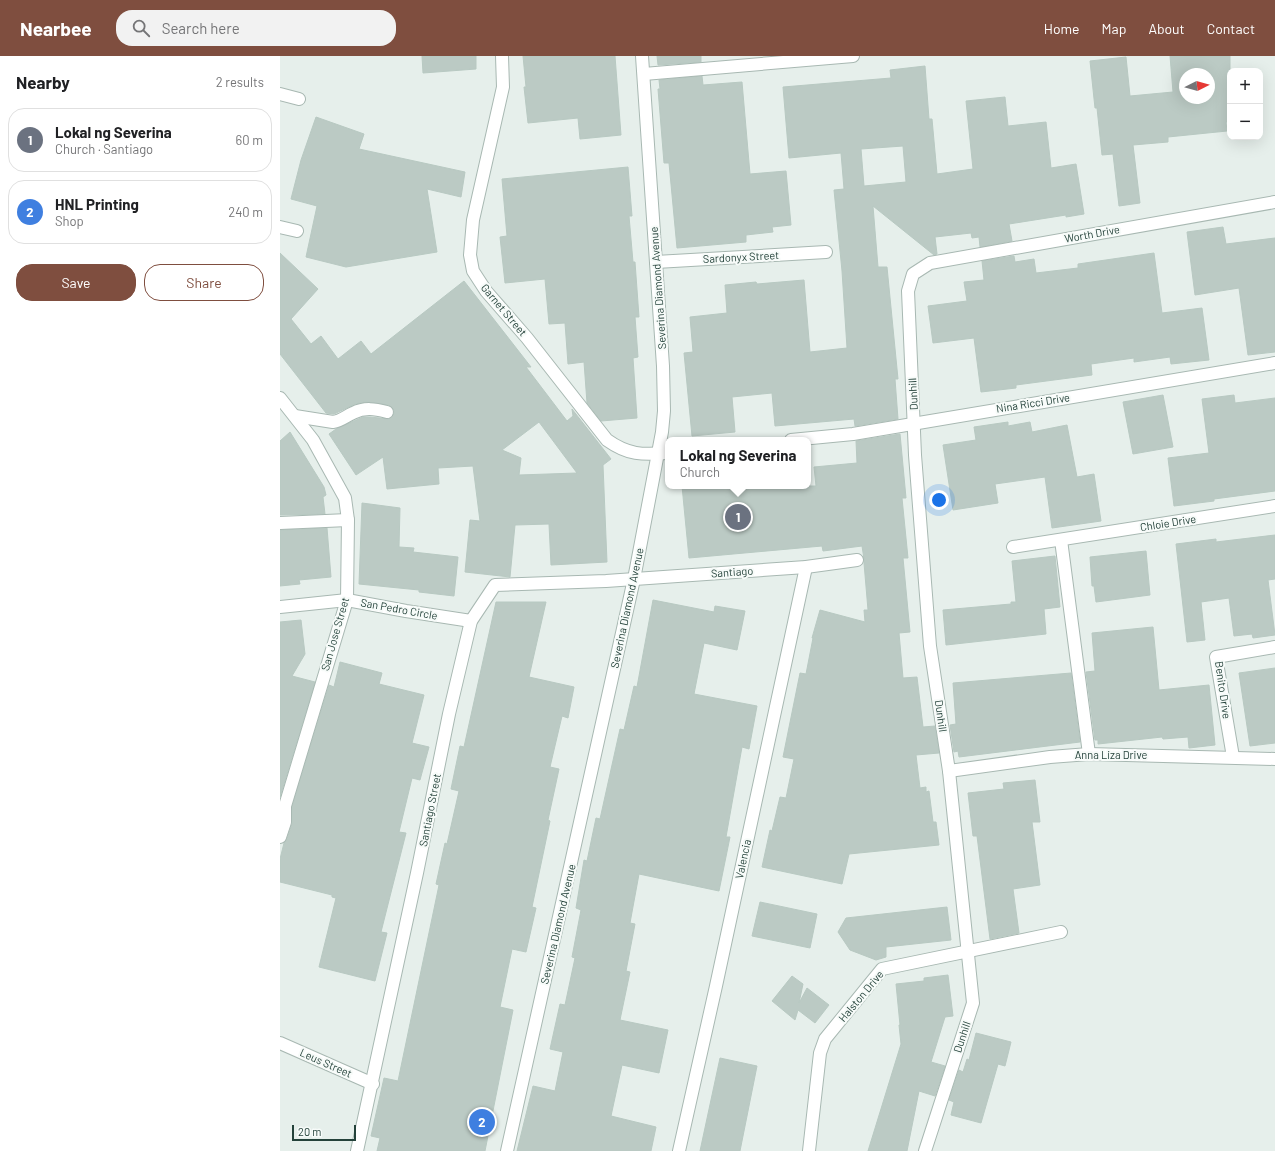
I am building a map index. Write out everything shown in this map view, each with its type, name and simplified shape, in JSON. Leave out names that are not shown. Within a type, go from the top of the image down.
[{"type":"street","name":"Garnet Street","points":[[502,56],[503,87],[473,220],[470,255],[473,271],[486,291],[527,338],[607,440],[619,448],[634,454],[663,453]]},
{"type":"street","name":"Severina Diamond Avenue","points":[[507,1151],[663,453],[664,366],[642,56]]},
{"type":"street","points":[[644,74],[853,56]]},
{"type":"street","points":[[280,94],[299,100]]},
{"type":"street","name":"Worth Drive","points":[[913,274],[930,263],[1275,202]]},
{"type":"street","points":[[280,227],[296,231]]},
{"type":"street","name":"Sardonyx Street","points":[[656,262],[826,252]]},
{"type":"street","name":"Dunhill","points":[[913,274],[908,292],[915,455],[930,646],[949,771],[973,1004],[925,1151]]},
{"type":"street","name":"Nina Ricci Drive","points":[[811,438],[853,434],[1275,363]]},
{"type":"street","name":"San Jose Street","points":[[280,398],[313,440],[345,498],[348,520],[347,600],[282,805],[285,822],[280,837]]},
{"type":"street","points":[[295,416],[333,422],[339,421],[363,409],[373,409],[387,412]]},
{"type":"street","name":"Chloie Drive","points":[[1013,547],[1275,506]]},
{"type":"street","points":[[280,523],[348,520]]},
{"type":"street","points":[[1061,540],[1089,754]]},
{"type":"street","name":"Santiago","points":[[606,581],[806,567],[857,560]]},
{"type":"street","name":"Valencia","points":[[679,1151],[718,978],[806,567]]},
{"type":"street","name":"Santiago Street","points":[[357,1151],[373,1084],[449,714],[471,621],[495,585],[606,581]]},
{"type":"street","name":"San Pedro Circle","points":[[280,608],[347,600],[471,621]]},
{"type":"street","name":"Benito Drive","points":[[1233,757],[1216,657],[1275,647]]},
{"type":"street","name":"Anna Liza Drive","points":[[949,771],[1050,757],[1089,754],[1275,759]]},
{"type":"street","name":"Halston Drive","points":[[810,1151],[820,1053],[825,1039],[882,968],[1061,932]]},
{"type":"street","name":"Leus Street","points":[[280,1043],[373,1084]]},
{"type":"building","points":[[422,56],[476,56],[476,69],[423,73]]},
{"type":"building","points":[[523,56],[615,56],[621,135],[580,139],[578,118],[528,123],[524,87],[526,87]]},
{"type":"building","points":[[657,56],[701,56],[701,62],[658,65]]},
{"type":"building","points":[[1170,56],[1230,56],[1230,68],[1227,68],[1227,131],[1168,137],[1168,142],[1133,145],[1140,203],[1119,206],[1113,154],[1102,155],[1090,61],[1126,57],[1130,96],[1173,92]]},
{"type":"building","points":[[925,66],[929,119],[932,119],[937,174],[973,169],[966,101],[1005,97],[1008,126],[1046,122],[1051,168],[1076,164],[1084,214],[1066,217],[1066,215],[1009,224],[1012,241],[980,247],[979,237],[972,238],[971,233],[935,237],[937,254],[934,255],[873,206],[878,267],[887,267],[898,379],[895,379],[898,419],[855,426],[854,419],[775,426],[772,393],[732,397],[735,432],[692,436],[684,353],[693,352],[690,317],[727,313],[725,285],[804,280],[810,352],[847,348],[842,271],[834,190],[844,189],[841,153],[789,158],[783,87],[891,78],[890,70]],"holes":[[[903,146],[906,182],[864,186],[861,149]]]},
{"type":"building","points":[[702,76],[703,85],[742,82],[750,174],[786,171],[791,225],[772,227],[773,232],[746,235],[746,242],[677,248],[669,163],[664,163],[658,89],[660,89],[659,80]]},
{"type":"building","points":[[316,117],[364,134],[359,149],[465,172],[461,197],[427,189],[437,252],[346,267],[306,257],[317,206],[291,199],[301,160]]},
{"type":"building","points":[[628,167],[632,216],[629,216],[633,262],[635,262],[639,317],[635,317],[638,357],[633,358],[637,418],[601,421],[587,403],[584,362],[568,364],[565,323],[549,324],[545,279],[505,283],[500,237],[507,236],[502,179]]},
{"type":"building","points":[[1223,227],[1226,244],[1275,238],[1275,352],[1248,355],[1239,288],[1195,295],[1187,232]]},
{"type":"building","points":[[280,253],[318,289],[291,319],[311,344],[321,336],[338,359],[361,341],[371,354],[464,281],[531,367],[526,367],[567,421],[573,416],[572,409],[611,459],[603,465],[607,562],[551,565],[549,524],[515,525],[510,577],[465,572],[470,520],[480,521],[473,466],[438,468],[439,484],[387,489],[383,457],[356,475],[329,434],[336,429],[363,417],[389,419],[394,414],[394,410],[389,405],[366,402],[355,404],[334,414],[326,413],[280,354]],"holes":[[[539,422],[577,473],[519,475],[521,458],[502,450]]]},
{"type":"building","points":[[1154,253],[1162,313],[1202,308],[1209,360],[1171,364],[1170,357],[1134,362],[1134,358],[1091,364],[1092,375],[1016,385],[1016,388],[981,392],[974,338],[933,343],[928,306],[967,301],[964,282],[984,280],[982,261],[1014,256],[1015,262],[1034,259],[1036,273],[1078,268],[1078,264]]},
{"type":"building","points":[[1163,395],[1173,447],[1133,454],[1123,402]]},
{"type":"building","points":[[1234,395],[1235,403],[1275,398],[1275,491],[1174,506],[1168,458],[1209,453],[1202,399]]},
{"type":"building","points":[[1008,422],[1008,426],[1030,422],[1032,432],[1067,425],[1077,477],[1094,474],[1101,521],[1052,528],[1045,477],[995,484],[998,503],[953,510],[943,445],[976,440],[974,427]]},
{"type":"building","points":[[290,432],[324,487],[326,495],[323,497],[325,514],[280,515],[280,441]]},
{"type":"building","points":[[900,434],[906,498],[902,498],[908,558],[903,558],[910,632],[899,633],[903,678],[917,677],[923,727],[935,726],[939,753],[916,755],[920,788],[926,787],[926,792],[929,791],[933,822],[936,822],[939,845],[849,854],[842,884],[762,867],[770,830],[772,831],[780,797],[786,798],[794,759],[783,757],[800,673],[806,674],[812,638],[820,610],[865,622],[864,610],[868,610],[862,546],[823,551],[822,546],[689,558],[682,489],[811,489],[811,486],[816,486],[814,467],[857,463],[856,441]]},
{"type":"building","points":[[362,503],[400,508],[399,547],[414,548],[413,552],[458,557],[454,596],[419,592],[419,590],[359,584]]},
{"type":"building","points":[[327,528],[331,577],[299,580],[300,584],[280,586],[280,530]]},
{"type":"building","points":[[1275,535],[1275,579],[1268,580],[1275,635],[1253,638],[1252,634],[1234,636],[1229,598],[1201,602],[1205,640],[1187,642],[1176,544],[1216,539],[1216,542]]},
{"type":"building","points":[[1146,551],[1150,595],[1096,602],[1094,586],[1092,586],[1090,557]]},
{"type":"building","points":[[1055,556],[1060,607],[1044,609],[1046,634],[946,645],[943,610],[1011,604],[1011,602],[1016,602],[1012,561]]},
{"type":"building","points":[[653,600],[714,612],[715,606],[745,611],[737,650],[704,643],[694,694],[757,706],[749,749],[742,747],[726,837],[730,837],[719,891],[639,874],[630,923],[635,924],[626,971],[630,972],[620,1020],[668,1030],[659,1073],[622,1065],[611,1116],[656,1127],[651,1151],[517,1151],[533,1086],[555,1091],[563,1052],[550,1049],[560,1004],[565,1005],[575,958],[572,957],[581,910],[576,908],[584,860],[587,861],[596,818],[600,819],[620,729],[624,730],[634,686],[637,687]]},
{"type":"building","points":[[496,602],[546,602],[529,677],[574,687],[568,718],[562,716],[550,767],[559,769],[532,907],[536,908],[526,952],[512,949],[500,1007],[513,1010],[485,1151],[377,1151],[380,1138],[371,1136],[384,1078],[398,1081],[439,885],[436,884],[459,791],[451,789],[460,746],[464,747]]},
{"type":"building","points":[[301,620],[305,654],[292,676],[315,682],[280,797],[280,622]]},
{"type":"building","points":[[1153,627],[1159,690],[1209,685],[1215,745],[1189,748],[1188,737],[1163,739],[1162,737],[1098,744],[1098,740],[1095,740],[1086,672],[1095,671],[1092,633]]},
{"type":"building","points":[[340,662],[382,673],[379,684],[424,695],[412,743],[429,747],[420,780],[412,778],[399,832],[406,833],[381,932],[387,933],[375,981],[319,967],[336,898],[332,897],[332,895],[280,882],[280,859],[284,843],[287,839],[292,824],[292,807],[329,685],[334,687]]},
{"type":"building","points":[[1275,668],[1275,743],[1250,746],[1239,673]]},
{"type":"building","points":[[1071,673],[1080,742],[959,757],[958,751],[954,752],[950,725],[956,724],[953,683]]},
{"type":"building","points":[[1035,780],[1040,822],[1032,822],[1040,885],[1013,889],[1019,933],[990,939],[977,836],[973,836],[968,793],[1004,789],[1003,783]]},
{"type":"building","points":[[760,902],[817,914],[810,948],[752,936]]},
{"type":"building","points":[[947,907],[951,940],[886,947],[886,957],[876,960],[850,950],[838,932],[846,918]]},
{"type":"building","points":[[948,975],[953,1016],[945,1017],[931,1062],[945,1066],[935,1096],[919,1091],[907,1151],[868,1151],[901,1044],[896,984],[924,981],[924,978]]},
{"type":"building","points":[[792,976],[803,984],[799,1003],[807,988],[829,1005],[815,1023],[798,1010],[795,1020],[772,1001]]},
{"type":"building","points":[[976,1033],[1011,1042],[1005,1066],[998,1064],[981,1123],[951,1115],[954,1102],[949,1100],[959,1070],[963,1072],[967,1059],[969,1060]]},
{"type":"building","points":[[720,1058],[757,1066],[740,1151],[700,1151]]},
{"type":"place","name":"Lokal ng Severina","points":[[738,517]]},
{"type":"place","name":"HNL Printing","points":[[482,1122]]}]
